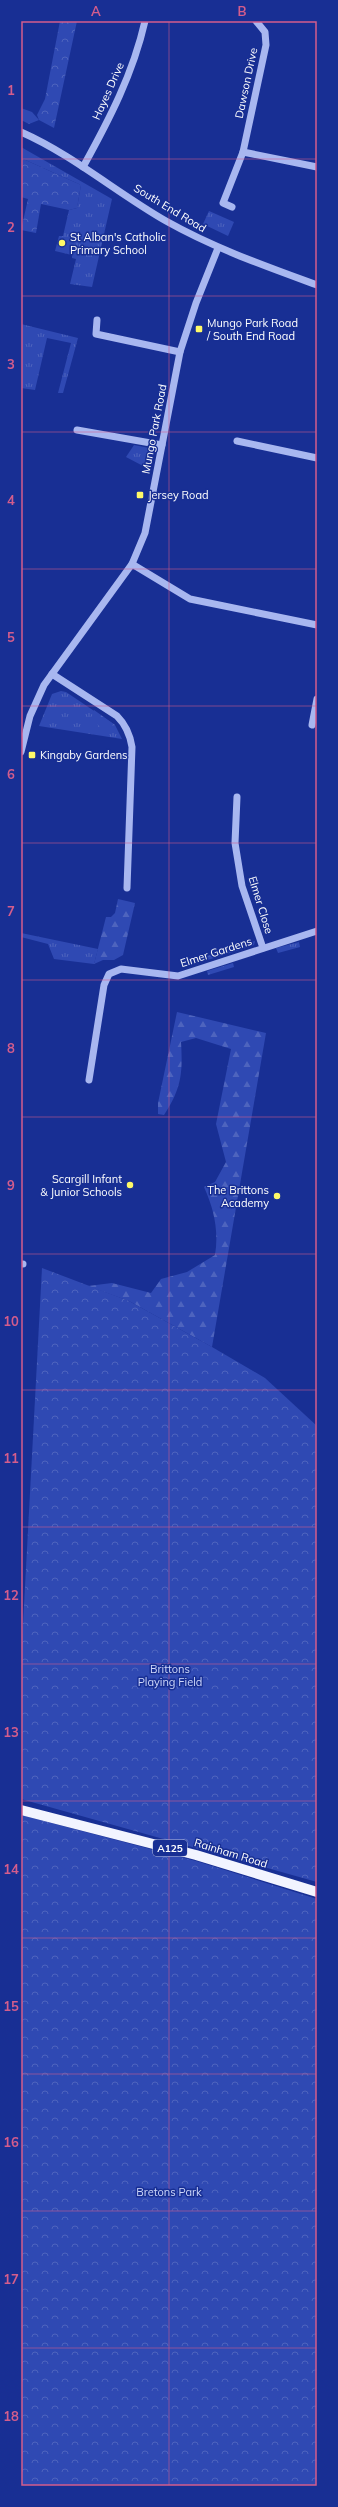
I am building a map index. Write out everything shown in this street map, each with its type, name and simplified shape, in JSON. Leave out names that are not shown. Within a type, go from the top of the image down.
[{"type":"main road","name":"Rainham Road","points":[[21,1810],[196,1855],[317,1892]]},
{"type":"street","name":"Hayes Drive","points":[[83,167],[116,105],[140,45],[145,21]]},
{"type":"street","name":"Dawson Drive","points":[[232,207],[224,203],[243,152],[266,45],[265,32],[256,21]]},
{"type":"street","name":"South End Road","points":[[21,132],[40,140],[165,221],[218,248],[317,285]]},
{"type":"street","points":[[243,152],[317,167]]},
{"type":"street","name":"Mungo Park Road","points":[[21,752],[35,702],[52,674],[132,564],[145,533],[180,352],[196,303],[218,248]]},
{"type":"street","points":[[98,320],[96,334],[180,352]]},
{"type":"street","points":[[77,430],[162,445]]},
{"type":"street","points":[[236,441],[317,458]]},
{"type":"street","points":[[132,564],[190,599],[317,624]]},
{"type":"street","points":[[52,674],[117,716],[123,722],[131,738],[132,747],[127,888]]},
{"type":"street","points":[[312,724],[317,699]]},
{"type":"street","name":"Elmer Close","points":[[237,797],[235,842],[242,886],[263,948]]},
{"type":"street","name":"Elmer Gardens","points":[[89,1080],[104,985],[109,974],[121,969],[178,976],[317,931]]},
{"type":"green space","points":[[60,21],[77,21],[54,128],[39,120],[37,115],[45,99]]},
{"type":"green space","points":[[21,108],[32,112],[39,120],[29,124],[21,120]]},
{"type":"green space","points":[[21,147],[112,199],[92,287],[70,284],[76,259],[72,258],[72,255],[55,251],[59,236],[63,236],[69,210],[77,208],[81,185],[21,158]]},
{"type":"green space","points":[[21,158],[81,185],[77,208],[69,210],[41,204],[36,233],[21,230],[28,199],[21,197]]},
{"type":"green space","points":[[209,211],[234,222],[228,236],[203,224]]},
{"type":"green space","points":[[21,324],[78,338],[63,393],[58,393],[71,343],[47,338],[35,390],[21,388]]},
{"type":"green space","points":[[134,445],[149,448],[145,467],[126,457]]},
{"type":"green space","points":[[61,691],[66,692],[115,725],[122,739],[39,726],[52,694]]},
{"type":"green space","points":[[94,710],[115,725],[101,728],[91,718]]},
{"type":"green space","points":[[118,899],[135,903],[123,955],[114,960],[103,960],[94,964],[106,917],[111,917],[115,913]]},
{"type":"green space","points":[[21,933],[98,949],[94,964],[54,959],[48,944],[21,937]]},
{"type":"green space","points":[[255,941],[254,945],[249,947],[195,964],[191,961]]},
{"type":"green space","points":[[299,942],[300,947],[278,953],[276,948]]},
{"type":"green space","points":[[233,963],[234,967],[208,975],[207,971]]},
{"type":"green space","points":[[177,1012],[266,1033],[212,1347],[129,1301],[88,1286],[112,1283],[151,1293],[161,1279],[187,1272],[215,1255],[215,1220],[204,1187],[215,1182],[226,1162],[216,1124],[231,1049],[196,1038],[181,1042],[182,1063],[180,1081],[170,1106],[164,1115],[158,1114],[158,1103]]},
{"type":"green space","name":"Brittons Playing Field","points":[[42,1268],[129,1301],[212,1347],[265,1378],[317,1426],[317,1882],[21,1799],[21,1662]]},
{"type":"green space","name":"Bretons Park","points":[[21,1815],[196,1861],[317,1899],[317,2486],[21,2486]]},
{"type":"place","name":"St Alban's Catholic Primary School","points":[[62,243]]},
{"type":"place","name":"Mungo Park Road / South End Road","points":[[199,329]]},
{"type":"place","name":"Jersey Road","points":[[140,495]]},
{"type":"place","name":"Kingaby Gardens","points":[[32,755]]},
{"type":"place","name":"Scargill Infant & Junior Schools","points":[[130,1185]]},
{"type":"place","name":"The Brittons Academy","points":[[277,1196]]}]
